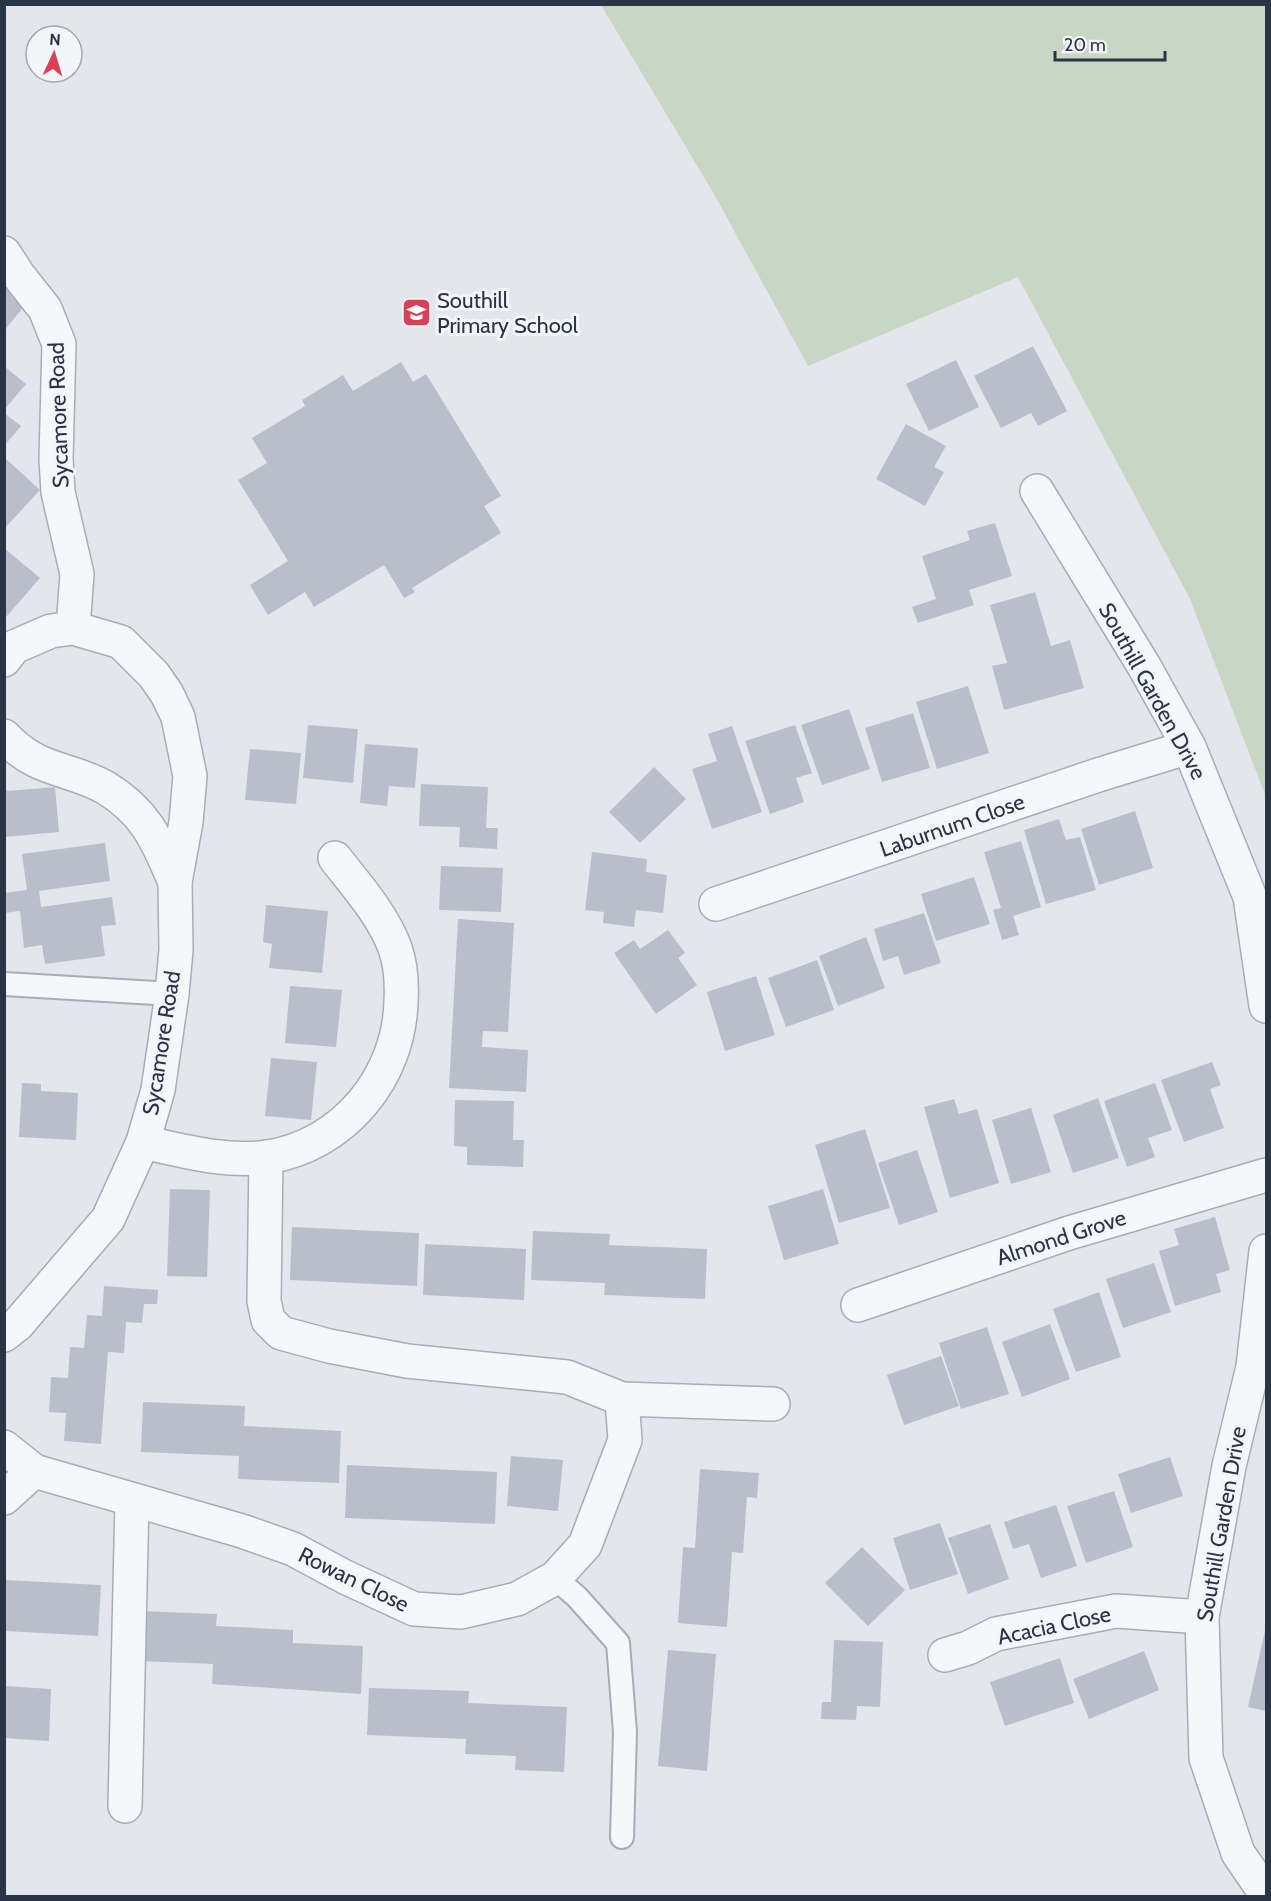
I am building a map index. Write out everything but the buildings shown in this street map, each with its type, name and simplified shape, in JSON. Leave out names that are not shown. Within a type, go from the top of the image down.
[{"type":"street","name":"Sycamore Road","points":[[4,253],[45,309],[59,344],[56,459],[58,492],[77,574],[74,628]]},
{"type":"street","name":"Southill Garden Drive","points":[[1037,491],[1144,666],[1189,747],[1250,897],[1266,1006]]},
{"type":"street","name":"Sycamore Road","points":[[4,660],[14,647],[30,638],[74,628],[121,642],[154,675],[178,717],[190,776],[186,822],[175,882],[176,950],[172,994],[158,1090],[143,1142],[108,1219],[17,1325],[4,1335]]},
{"type":"street","name":"Sycamore Road","points":[[4,736],[28,757],[50,768],[105,787],[130,807],[151,828],[175,882]]},
{"type":"street","name":"Laburnum Close","points":[[716,904],[1098,775],[1189,747]]},
{"type":"street","points":[[143,1142],[223,1158],[266,1157],[293,1152],[339,1126],[359,1109],[386,1069],[401,1026],[402,983],[396,948],[384,925],[335,858]]},
{"type":"street","points":[[266,1157],[264,1301],[268,1320],[281,1333],[302,1340],[407,1361],[567,1377],[622,1399],[772,1404]]},
{"type":"street","name":"Almond Grove","points":[[858,1305],[1069,1233],[1266,1175]]},
{"type":"street","name":"Southill Garden Drive","points":[[1266,1251],[1260,1367],[1229,1466],[1202,1617],[1206,1758],[1239,1853],[1266,1894]]},
{"type":"street","name":"Rowan Close","points":[[4,1447],[34,1471],[189,1514],[293,1549],[345,1577],[414,1609],[461,1612],[517,1599],[555,1578],[585,1545],[625,1440],[622,1399]]},
{"type":"street","points":[[4,1498],[34,1471]]},
{"type":"street","points":[[125,1806],[132,1500]]},
{"type":"street","name":"Acacia Close","points":[[945,1655],[968,1648],[996,1634],[1116,1611],[1202,1617]]},
{"type":"lane","points":[[4,984],[172,994]]},
{"type":"lane","points":[[555,1578],[577,1597],[618,1643],[625,1732],[622,1837]]},
{"type":"green space","points":[[601,5],[1266,5],[1266,797],[1190,599],[1018,277],[808,366],[714,194]]},
{"type":"place","name":"Southill Primary School","points":[[416,313]]}]
